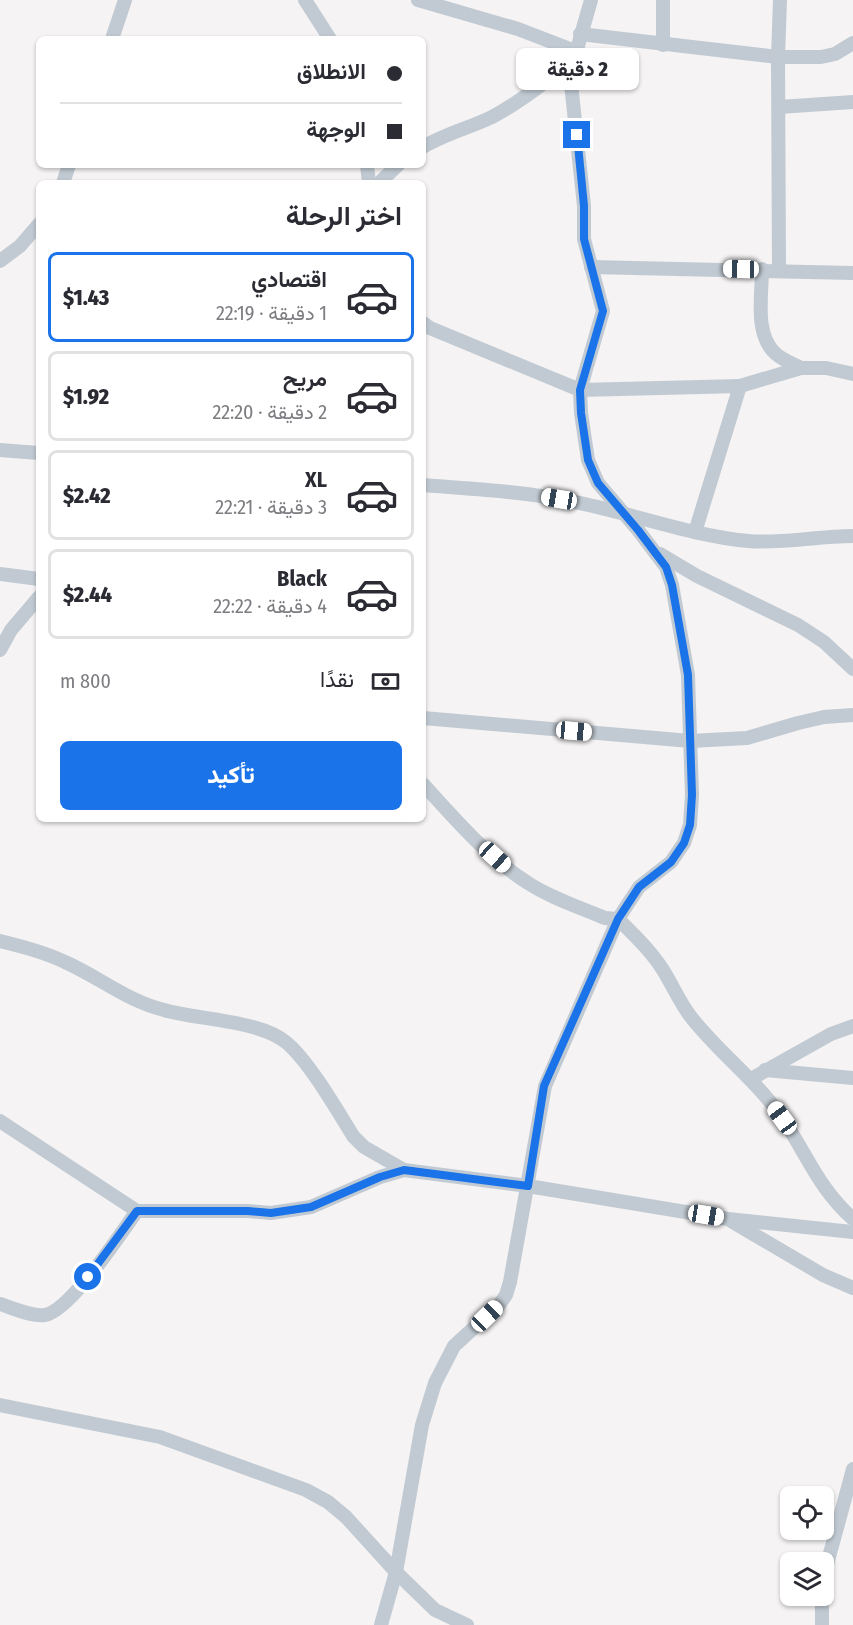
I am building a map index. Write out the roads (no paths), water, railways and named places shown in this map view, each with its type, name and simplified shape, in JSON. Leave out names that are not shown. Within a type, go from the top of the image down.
[{"type":"street","points":[[113,36],[125,0]]},
{"type":"street","points":[[305,0],[328,36]]},
{"type":"street","points":[[418,0],[507,26],[574,56]]},
{"type":"street","points":[[381,1625],[396,1572],[422,1425],[435,1383],[454,1346],[499,1305],[506,1295],[510,1282],[544,1086],[618,919],[639,887],[671,862],[684,843],[690,825],[692,795],[688,675],[672,585],[666,567],[598,483],[588,460],[581,413],[580,390],[603,311],[584,239],[584,206],[570,74],[591,0]]},
{"type":"street","points":[[663,0],[663,45]]},
{"type":"street","points":[[779,270],[780,0]]},
{"type":"street","points":[[580,34],[778,57],[821,57],[835,54],[853,43]]},
{"type":"street","points":[[426,145],[439,137],[507,109],[574,56]]},
{"type":"street","points":[[778,107],[853,102]]},
{"type":"street","points":[[382,180],[395,168]]},
{"type":"street","points":[[0,261],[20,246],[36,227]]},
{"type":"street","points":[[591,267],[762,269],[853,273]]},
{"type":"street","points":[[762,269],[762,328],[767,343],[776,354],[801,368]]},
{"type":"street","points":[[426,325],[580,390],[740,386],[801,368],[826,368],[853,374]]},
{"type":"street","points":[[695,532],[740,386]]},
{"type":"street","points":[[4,448],[36,449]]},
{"type":"street","points":[[426,485],[546,497],[695,532],[749,541],[853,536]]},
{"type":"street","points":[[653,550],[697,576],[798,625],[824,642],[853,669]]},
{"type":"street","points":[[0,574],[36,579]]},
{"type":"street","points":[[0,650],[11,630],[36,601]]},
{"type":"street","points":[[426,718],[690,741],[747,738],[824,717],[853,715]]},
{"type":"street","points":[[426,787],[460,825],[512,873],[530,885],[568,902],[605,918],[618,919],[652,955],[690,1016],[751,1079],[782,1118],[824,1188],[835,1203],[853,1219]]},
{"type":"street","points":[[0,941],[40,951],[139,1002],[165,1011],[263,1031],[286,1042],[302,1060],[353,1136],[364,1147],[404,1170],[528,1186],[728,1219],[853,1232]]},
{"type":"street","points":[[751,1079],[831,1034],[853,1026]]},
{"type":"street","points":[[765,1070],[853,1077]]},
{"type":"street","points":[[0,1121],[137,1211],[271,1213],[311,1207],[380,1177],[404,1170]]},
{"type":"street","points":[[0,1304],[43,1315],[53,1312],[88,1277],[137,1211]]},
{"type":"street","points":[[728,1219],[823,1275],[853,1288]]},
{"type":"street","points":[[0,1405],[160,1437],[306,1490],[328,1502],[346,1517],[396,1572],[435,1610],[467,1625]]},
{"type":"street","points":[[832,1552],[848,1510],[853,1469]]},
{"type":"street","points":[[822,1606],[822,1625]]}]
